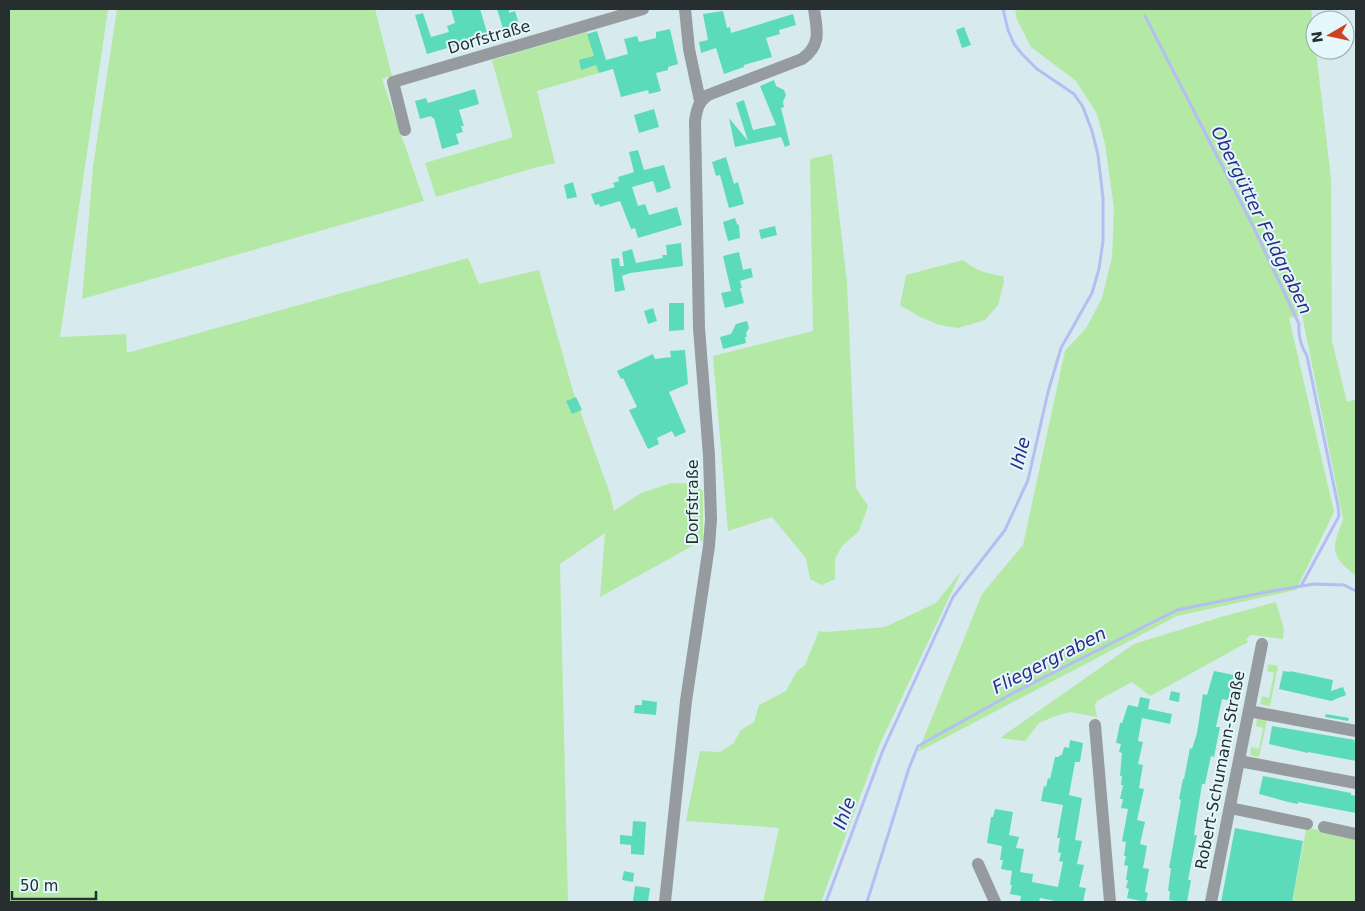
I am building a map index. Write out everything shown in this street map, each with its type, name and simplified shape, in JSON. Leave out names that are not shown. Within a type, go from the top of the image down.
[{"type":"street","name":"Dorfstraße","points":[[405,130],[393,82],[642,9]]},
{"type":"street","name":"Dorfstraße","points":[[665,902],[686,701],[709,546],[711,520],[709,456],[699,328],[695,121],[700,101],[689,49],[685,9]]},
{"type":"street","points":[[700,101],[717,91],[809,55],[814,48],[817,35],[814,9]]},
{"type":"street","name":"Robert-Schumann-Straße","points":[[1211,902],[1262,644]]},
{"type":"street","points":[[1249,711],[1356,730]]},
{"type":"street","points":[[1095,725],[1110,902]]},
{"type":"street","points":[[1239,760],[1356,783]]},
{"type":"street","points":[[1230,808],[1307,824]]},
{"type":"street","points":[[1324,827],[1356,834]]},
{"type":"street","points":[[978,864],[995,902]]},
{"type":"green space","points":[[9,9],[108,9],[60,337],[126,334],[127,353],[468,258],[479,284],[539,270],[573,391],[610,494],[614,511],[641,493],[672,483],[694,484],[703,491],[703,540],[600,597],[605,533],[560,564],[568,902],[9,902]]},
{"type":"green space","points":[[117,9],[375,9],[392,76],[382,79],[424,201],[82,299],[93,167]]},
{"type":"green space","points":[[1015,9],[1311,9],[1305,10],[1305,60],[1317,60],[1331,178],[1332,341],[1347,402],[1356,399],[1356,576],[1341,562],[1335,551],[1343,519],[1302,315],[1289,318],[1334,512],[1296,590],[1177,616],[918,752],[982,594],[1023,545],[1065,351],[1086,328],[1102,298],[1112,257],[1114,208],[1105,144],[1097,114],[1076,81],[1031,47],[1017,20]]},
{"type":"green space","points":[[587,32],[599,73],[537,91],[555,163],[436,197],[425,163],[513,137],[492,60]]},
{"type":"green space","points":[[832,154],[847,282],[856,488],[868,506],[859,531],[842,546],[835,559],[835,579],[822,585],[810,579],[806,558],[772,517],[728,531],[713,356],[813,331],[810,159]]},
{"type":"green space","points":[[963,260],[982,271],[1003,276],[1004,282],[998,305],[985,320],[958,328],[940,325],[920,317],[900,305],[906,275]]},
{"type":"green space","points":[[962,570],[879,746],[821,902],[763,902],[779,828],[686,821],[700,751],[720,752],[733,744],[741,730],[754,722],[759,705],[786,691],[797,671],[805,665],[819,631],[885,627],[936,603]]},
{"type":"green space","points":[[1276,602],[1284,629],[1283,639],[1251,635],[1246,639],[1248,642],[1150,696],[1132,682],[1097,701],[1095,706],[1097,717],[1070,712],[1039,723],[1025,741],[1000,738],[1134,644]]},
{"type":"green space","points":[[1268,664],[1278,666],[1270,706],[1260,704],[1262,696],[1269,698],[1274,673],[1267,671]]},
{"type":"green space","points":[[1257,718],[1267,720],[1259,757],[1250,755],[1251,747],[1259,749],[1263,728],[1256,726]]},
{"type":"green space","points":[[1313,829],[1356,838],[1356,902],[1292,902],[1306,830]]},
{"type":"building","points":[[451,9],[480,9],[488,36],[427,54],[415,15],[423,13],[431,37],[449,32],[447,26],[455,23]]},
{"type":"building","points":[[497,9],[509,9],[509,13],[515,11],[521,30],[505,35]]},
{"type":"building","points":[[723,11],[727,28],[730,27],[731,33],[793,14],[796,25],[779,30],[780,34],[766,38],[772,57],[744,65],[744,67],[724,74],[716,48],[701,53],[699,42],[708,40],[703,14]]},
{"type":"building","points":[[964,27],[971,45],[962,48],[956,30]]},
{"type":"building","points":[[670,29],[678,64],[668,67],[668,70],[656,73],[661,91],[649,94],[648,90],[621,97],[613,69],[599,73],[596,65],[581,70],[579,60],[594,56],[587,34],[597,31],[606,60],[628,54],[624,39],[637,36],[639,42],[656,38],[656,32]]},
{"type":"building","points":[[774,80],[776,86],[784,90],[786,95],[783,102],[784,107],[781,108],[790,145],[785,147],[781,137],[735,147],[729,118],[748,141],[736,103],[744,100],[753,130],[776,125],[760,86]]},
{"type":"building","points":[[475,89],[479,104],[459,110],[464,126],[461,126],[463,132],[456,134],[459,144],[442,149],[434,118],[431,116],[420,119],[415,101],[426,98],[428,103]]},
{"type":"building","points":[[654,109],[659,127],[639,133],[634,115]]},
{"type":"building","points":[[638,150],[644,170],[664,165],[671,188],[657,193],[653,181],[632,187],[638,206],[645,204],[649,215],[677,207],[682,225],[638,238],[635,228],[631,229],[620,201],[600,207],[599,204],[595,205],[591,194],[615,187],[613,183],[619,181],[618,177],[634,172],[629,152]]},
{"type":"building","points":[[726,157],[734,184],[738,182],[744,204],[729,208],[720,175],[716,176],[712,162]]},
{"type":"building","points":[[573,182],[577,197],[567,199],[564,185]]},
{"type":"building","points":[[735,218],[739,225],[740,238],[728,241],[723,222]]},
{"type":"building","points":[[775,226],[777,235],[761,239],[759,230]]},
{"type":"building","points":[[681,243],[683,266],[630,273],[622,276],[625,290],[615,292],[611,259],[619,258],[620,266],[624,266],[622,252],[632,249],[636,263],[663,258],[662,255],[667,255],[666,245]]},
{"type":"building","points":[[739,252],[743,270],[751,268],[753,277],[740,281],[744,303],[725,308],[721,293],[731,291],[723,256]]},
{"type":"building","points":[[669,303],[684,303],[684,330],[669,331]]},
{"type":"building","points":[[653,308],[657,321],[648,324],[644,311]]},
{"type":"building","points":[[747,321],[749,328],[746,333],[747,337],[745,337],[746,343],[723,349],[720,337],[731,334],[736,324]]},
{"type":"building","points":[[685,350],[688,384],[669,392],[686,432],[675,437],[672,431],[657,438],[659,444],[648,449],[629,410],[637,407],[623,378],[621,379],[617,371],[653,354],[655,359],[671,357],[670,351]]},
{"type":"building","points":[[576,397],[582,410],[572,414],[566,401]]},
{"type":"building","points":[[1214,671],[1234,675],[1228,700],[1222,699],[1216,727],[1220,727],[1214,757],[1211,756],[1205,784],[1202,784],[1194,835],[1197,835],[1188,880],[1191,880],[1187,902],[1169,900],[1170,891],[1168,891],[1171,868],[1169,868],[1181,800],[1179,799],[1190,748],[1192,749],[1197,733],[1203,694],[1207,695]]},
{"type":"building","points":[[1283,671],[1333,680],[1331,691],[1343,687],[1346,695],[1331,701],[1279,689]]},
{"type":"building","points":[[1171,691],[1180,693],[1179,702],[1169,700]]},
{"type":"building","points":[[1140,697],[1150,699],[1148,709],[1172,714],[1170,724],[1142,718],[1138,741],[1143,742],[1138,764],[1143,765],[1139,788],[1144,789],[1137,820],[1145,822],[1140,844],[1147,846],[1143,868],[1149,869],[1145,892],[1148,893],[1146,902],[1127,898],[1129,889],[1126,888],[1128,866],[1124,865],[1126,842],[1122,841],[1128,809],[1121,808],[1123,799],[1120,799],[1123,785],[1121,785],[1122,776],[1120,776],[1122,753],[1119,752],[1121,744],[1116,743],[1120,723],[1122,723],[1128,705],[1138,707]]},
{"type":"building","points":[[642,700],[657,702],[656,715],[634,713],[635,705],[642,705]]},
{"type":"building","points":[[1326,714],[1349,718],[1348,721],[1325,717]]},
{"type":"building","points":[[1272,726],[1355,740],[1356,761],[1269,744]]},
{"type":"building","points":[[1070,740],[1083,743],[1080,762],[1075,762],[1069,795],[1082,798],[1075,840],[1082,841],[1077,864],[1084,865],[1079,887],[1086,888],[1083,902],[1060,902],[1040,898],[1039,902],[1020,902],[1021,896],[1010,894],[1012,871],[1001,869],[1003,860],[1000,860],[1002,846],[987,843],[991,817],[993,817],[995,809],[1013,812],[1009,835],[1019,837],[1016,848],[1024,849],[1020,872],[1033,874],[1032,882],[1058,887],[1063,862],[1059,861],[1061,853],[1058,852],[1060,838],[1057,838],[1063,805],[1041,801],[1044,786],[1046,787],[1048,778],[1050,779],[1055,757],[1062,755],[1064,747],[1069,748]]},
{"type":"building","points":[[1263,776],[1351,793],[1351,795],[1356,796],[1356,813],[1298,802],[1298,804],[1259,794]]},
{"type":"building","points":[[633,821],[646,822],[644,855],[631,854],[631,845],[620,844],[620,835],[632,836]]},
{"type":"building","points":[[1235,828],[1303,841],[1292,902],[1221,902]]},
{"type":"building","points":[[624,871],[634,873],[633,882],[622,880]]},
{"type":"building","points":[[635,886],[650,888],[648,902],[633,901]]},
{"type":"waterway","name":"Ihle","points":[[826,902],[883,750],[953,597],[1005,530],[1028,480],[1048,392],[1061,348],[1092,293],[1099,269],[1103,241],[1103,198],[1098,155],[1092,131],[1083,107],[1074,94],[1037,69],[1014,44],[1008,30],[1003,9]]},
{"type":"waterway","name":"Obergütter Feldgraben","points":[[1145,16],[1252,224],[1299,324],[1339,516],[1301,586]]},
{"type":"waterway","name":"Fliegergraben","points":[[867,902],[909,768],[918,746],[1015,692],[1177,610],[1314,584],[1344,585],[1356,591]]}]
